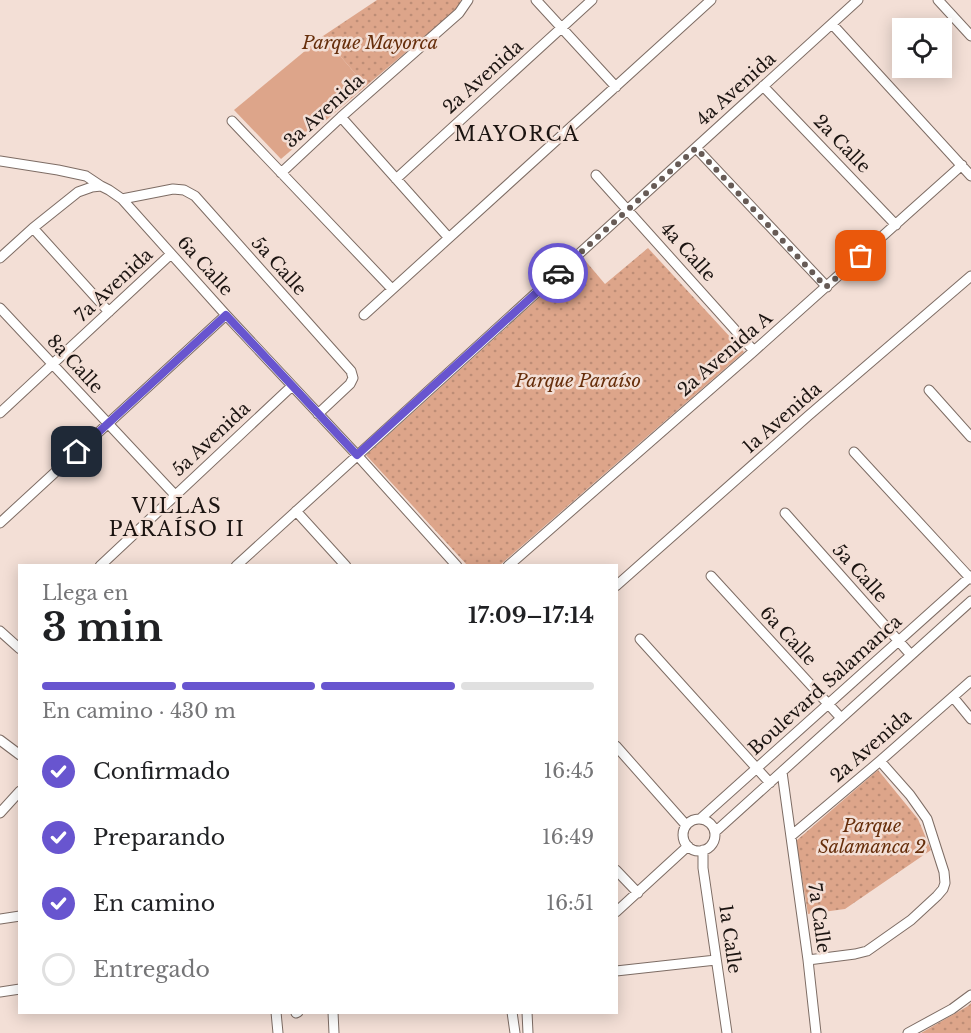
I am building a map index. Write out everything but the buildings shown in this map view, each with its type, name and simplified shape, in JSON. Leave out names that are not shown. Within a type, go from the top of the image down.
[{"type":"street","name":"3a Avenida","points":[[281,173],[459,13],[468,0]]},
{"type":"street","points":[[536,0],[616,87]]},
{"type":"street","name":"2a Avenida","points":[[396,179],[592,0]]},
{"type":"street","points":[[364,315],[711,0]]},
{"type":"street","name":"4a Avenida","points":[[238,564],[858,0]]},
{"type":"street","points":[[938,0],[971,36]]},
{"type":"street","points":[[832,24],[971,176]]},
{"type":"street","name":"2a Calle","points":[[763,86],[896,225]]},
{"type":"street","points":[[341,117],[449,238]]},
{"type":"street","points":[[232,121],[392,289]]},
{"type":"street","points":[[696,148],[826,287]]},
{"type":"street","name":"6a Calle","points":[[0,161],[86,176],[97,187],[109,189],[122,199],[455,564]]},
{"type":"street","name":"2a Avenida A","points":[[510,564],[962,165]]},
{"type":"street","name":"4a Calle","points":[[596,175],[754,351]]},
{"type":"street","points":[[0,258],[78,192],[97,187]]},
{"type":"street","name":"5a Calle","points":[[122,199],[173,189],[184,190],[195,196],[351,371],[353,378],[350,384],[318,414]]},
{"type":"street","points":[[33,228],[109,312]]},
{"type":"street","name":"7a Avenida","points":[[0,413],[171,254]]},
{"type":"street","name":"1a Avenida","points":[[618,584],[971,276]]},
{"type":"street","name":"8a Calle","points":[[0,308],[176,495]]},
{"type":"street","points":[[0,523],[226,315]]},
{"type":"street","name":"5a Avenida","points":[[102,564],[292,386]]},
{"type":"street","points":[[929,390],[971,437]]},
{"type":"street","points":[[854,452],[970,577]]},
{"type":"street","points":[[296,511],[344,564]]},
{"type":"street","name":"5a Calle","points":[[785,513],[911,655]]},
{"type":"street","name":"6a Calle","points":[[711,576],[841,718]]},
{"type":"street","name":"Boulevard Salamanca","points":[[700,819],[970,577]]},
{"type":"street","name":"Boulevard Salamanca","points":[[715,832],[971,601]]},
{"type":"street","points":[[0,631],[18,645]]},
{"type":"street","points":[[640,639],[770,783]]},
{"type":"street","name":"2a Avenida","points":[[791,836],[971,681]]},
{"type":"street","points":[[953,697],[971,719]]},
{"type":"street","points":[[0,740],[18,754]]},
{"type":"street","points":[[618,748],[686,825]]},
{"type":"street","points":[[808,960],[867,951],[911,920],[943,889],[944,873],[927,819],[919,806],[880,761]]},
{"type":"street","name":"7a Calle","points":[[782,772],[816,1033]]},
{"type":"street","points":[[0,813],[18,793]]},
{"type":"street","points":[[700,819],[710,823],[715,832],[712,844],[703,850],[695,850],[688,846],[683,836],[686,825],[693,820],[700,819]]},
{"type":"street","points":[[618,910],[688,846]]},
{"type":"street","name":"1a Calle","points":[[703,850],[703,868],[727,1033]]},
{"type":"street","points":[[618,872],[638,893]]},
{"type":"street","points":[[0,919],[18,915]]},
{"type":"street","points":[[618,971],[716,960]]},
{"type":"street","points":[[0,992],[18,989]]},
{"type":"street","points":[[908,1033],[952,1009],[971,995]]},
{"type":"street","points":[[276,1014],[278,1033]]},
{"type":"street","points":[[333,1014],[334,1033]]},
{"type":"street","points":[[512,1014],[515,1033]]},
{"type":"street","points":[[527,1014],[528,1033]]},
{"type":"green space","name":"Parque Mayorca","points":[[377,0],[461,0],[457,9],[366,86],[323,36]]},
{"type":"green space","points":[[323,36],[366,86],[281,159],[234,110]]},
{"type":"green space","name":"Parque Paraíso","points":[[648,248],[744,352],[501,564],[466,564],[366,455],[583,258],[605,284]]},
{"type":"green space","name":"Parque Salamanca 2","points":[[878,770],[918,819],[931,850],[845,909],[808,914],[796,841]]},
{"type":"green space","points":[[971,1003],[971,1033],[921,1033],[968,1006]]},
{"type":"way so far","points":[[558,273],[696,148],[826,287],[861,256]]},
{"type":"district","name":"MAYORCA","points":[[517,134]]},
{"type":"district","name":"VILLAS PARAÍSO II","points":[[177,518]]},
{"type":"route","points":[[77,452],[226,315],[357,455],[558,273]]}]
